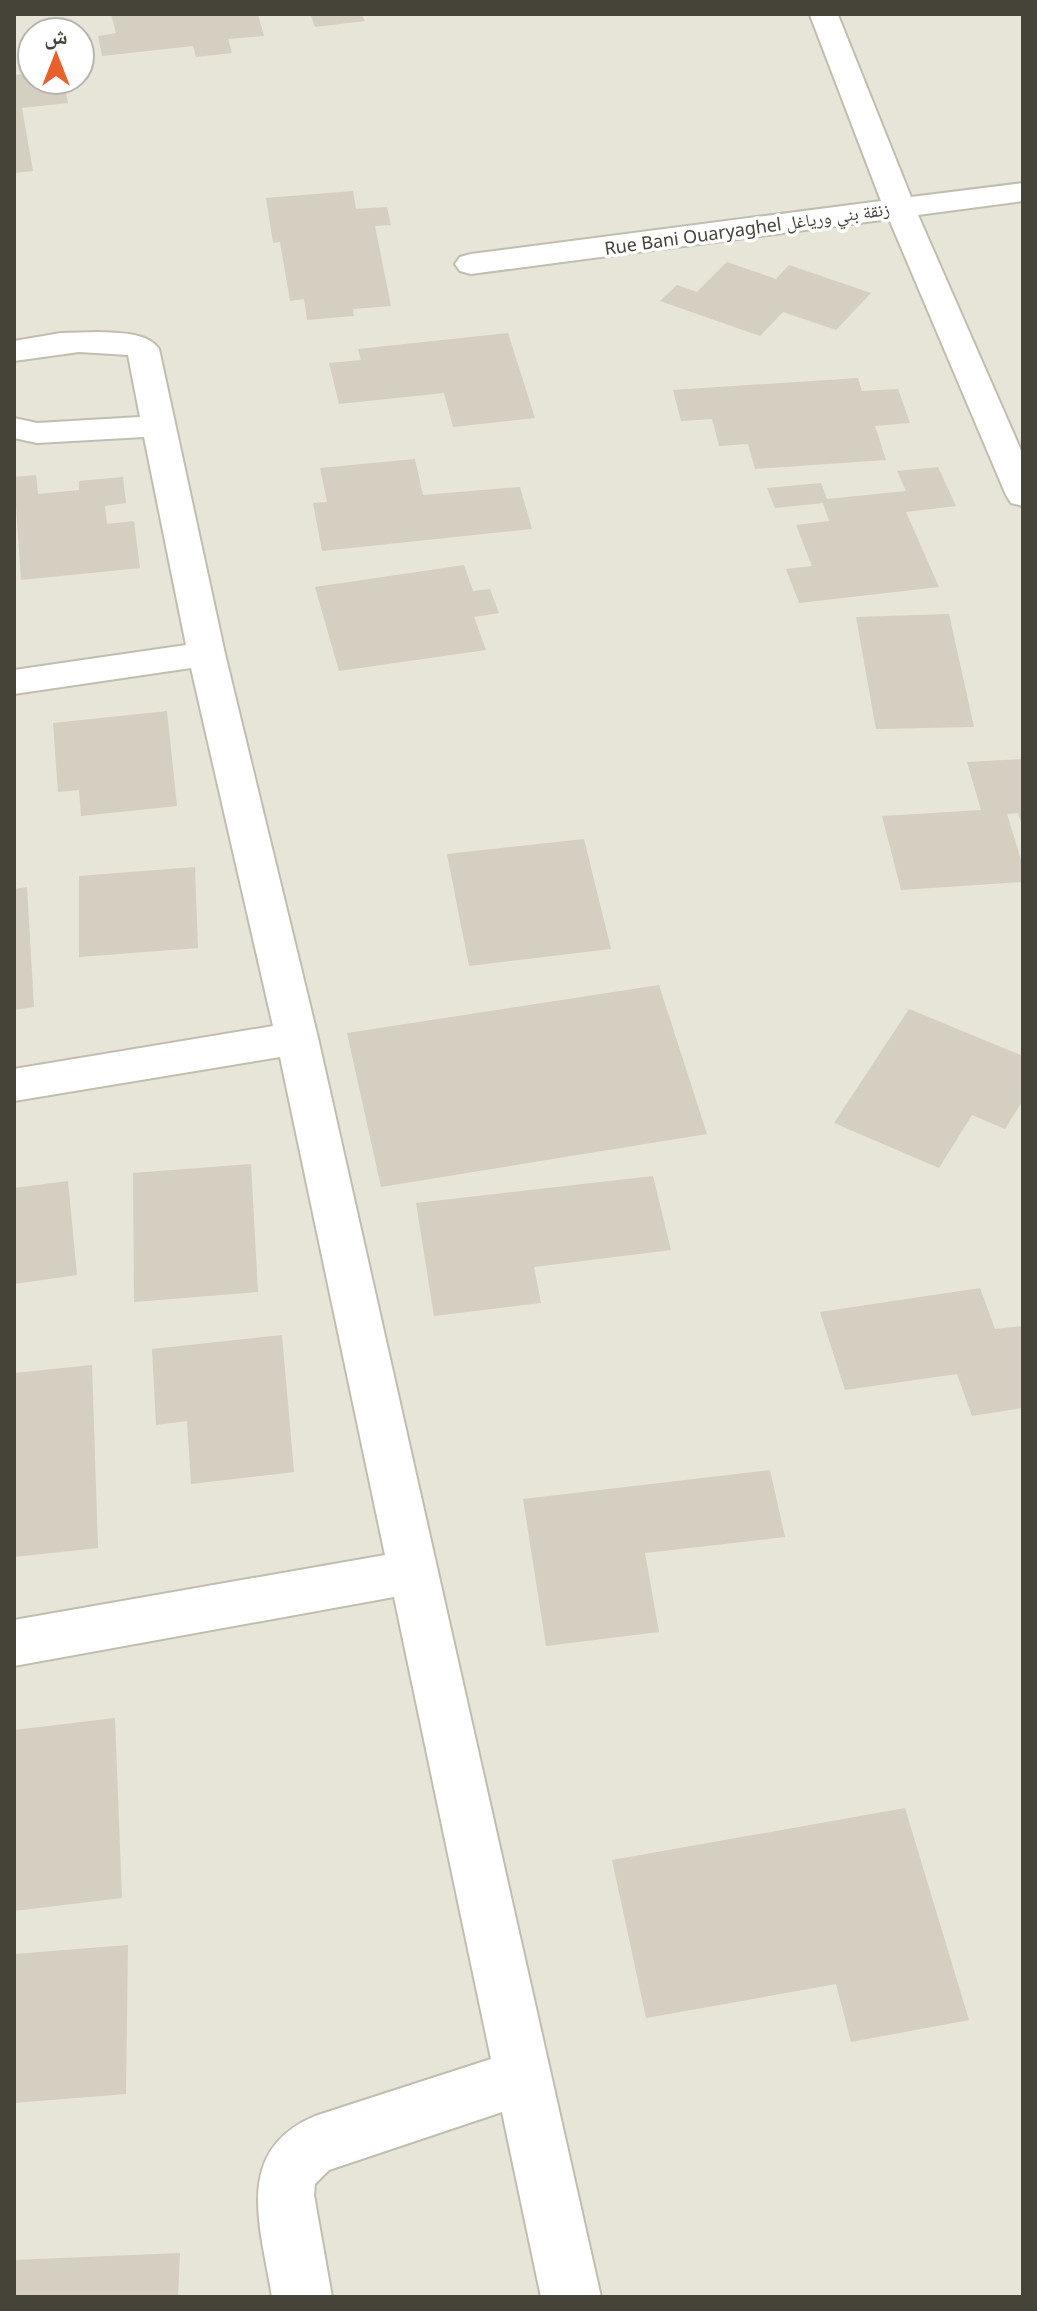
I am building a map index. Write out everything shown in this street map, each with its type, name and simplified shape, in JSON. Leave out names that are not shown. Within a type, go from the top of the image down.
[{"type":"street","points":[[824,15],[899,207],[1023,495]]},
{"type":"street","name":"Rue Bani Ouaryaghel زنقة بني ورياغل","points":[[471,264],[1023,192]]},
{"type":"street","points":[[14,351],[28,347],[105,342],[122,342],[143,349],[206,654],[297,1038],[571,2297]]},
{"type":"street","points":[[14,428],[37,433],[161,426]]},
{"type":"street","points":[[14,682],[206,654]]},
{"type":"street","points":[[14,1085],[297,1038]]},
{"type":"street","points":[[14,1643],[412,1572]]},
{"type":"street","points":[[302,2297],[285,2195],[293,2165],[302,2153],[315,2145],[523,2077]]},
{"type":"shaded area","points":[[14,14],[1023,14],[1023,2297],[14,2297]]},
{"type":"building","points":[[111,14],[258,14],[264,36],[228,39],[232,53],[196,57],[193,46],[102,56],[98,36],[116,33]]},
{"type":"building","points":[[310,14],[361,14],[365,21],[315,27]]},
{"type":"building","points":[[14,75],[16,96],[66,96],[68,103],[22,108],[33,171],[14,173]]},
{"type":"building","points":[[353,191],[356,209],[387,207],[391,225],[375,226],[391,306],[353,309],[354,316],[307,320],[304,299],[290,301],[280,242],[273,243],[266,198]]},
{"type":"building","points":[[727,262],[776,279],[789,265],[871,293],[836,330],[783,312],[760,336],[660,301],[677,285],[697,292]]},
{"type":"building","points":[[508,333],[535,418],[453,427],[444,393],[339,404],[329,363],[361,360],[358,349]]},
{"type":"building","points":[[858,378],[862,391],[898,389],[910,423],[875,426],[886,460],[755,469],[748,444],[719,446],[712,419],[681,421],[673,390]]},
{"type":"building","points":[[415,459],[423,495],[520,487],[532,529],[322,551],[313,503],[327,502],[320,468]]},
{"type":"building","points":[[938,467],[956,506],[906,512],[939,587],[799,603],[786,569],[812,566],[796,525],[829,521],[823,503],[775,508],[767,488],[821,483],[827,499],[906,491],[897,471]]},
{"type":"building","points":[[36,475],[38,494],[79,490],[79,481],[123,477],[126,503],[105,506],[107,524],[134,521],[140,568],[21,580],[14,477]]},
{"type":"building","points":[[464,565],[473,591],[490,589],[499,613],[474,617],[486,650],[339,671],[315,587]]},
{"type":"building","points":[[949,614],[974,727],[876,729],[856,617]]},
{"type":"building","points":[[167,711],[177,806],[81,816],[79,790],[58,792],[53,723]]},
{"type":"building","points":[[1023,759],[1023,828],[1018,813],[1007,814],[1023,866],[1023,882],[901,890],[882,816],[981,810],[967,762]]},
{"type":"building","points":[[584,839],[611,949],[469,966],[447,854]]},
{"type":"building","points":[[195,867],[198,948],[79,957],[79,876]]},
{"type":"building","points":[[27,887],[34,1007],[14,1010],[14,889]]},
{"type":"building","points":[[659,985],[707,1134],[381,1187],[347,1033]]},
{"type":"building","points":[[909,1009],[1023,1056],[1023,1100],[1005,1129],[972,1115],[939,1168],[834,1123]]},
{"type":"building","points":[[251,1164],[258,1292],[134,1302],[133,1173]]},
{"type":"building","points":[[653,1176],[671,1250],[534,1267],[541,1303],[434,1316],[416,1203]]},
{"type":"building","points":[[68,1181],[77,1275],[14,1284],[14,1188]]},
{"type":"building","points":[[980,1288],[995,1329],[1023,1326],[1023,1408],[972,1416],[957,1374],[845,1390],[820,1312]]},
{"type":"building","points":[[282,1335],[294,1472],[191,1484],[187,1421],[156,1425],[152,1349]]},
{"type":"building","points":[[92,1365],[98,1548],[14,1557],[14,1373]]},
{"type":"building","points":[[770,1470],[785,1537],[645,1553],[659,1632],[546,1646],[523,1499]]},
{"type":"building","points":[[115,1718],[122,1898],[14,1911],[14,1730]]},
{"type":"building","points":[[905,1808],[969,2020],[851,2042],[836,1984],[646,2018],[612,1860]]},
{"type":"building","points":[[128,1945],[126,2094],[14,2103],[14,1954]]},
{"type":"building","points":[[180,2253],[178,2297],[14,2297],[14,2260]]}]
